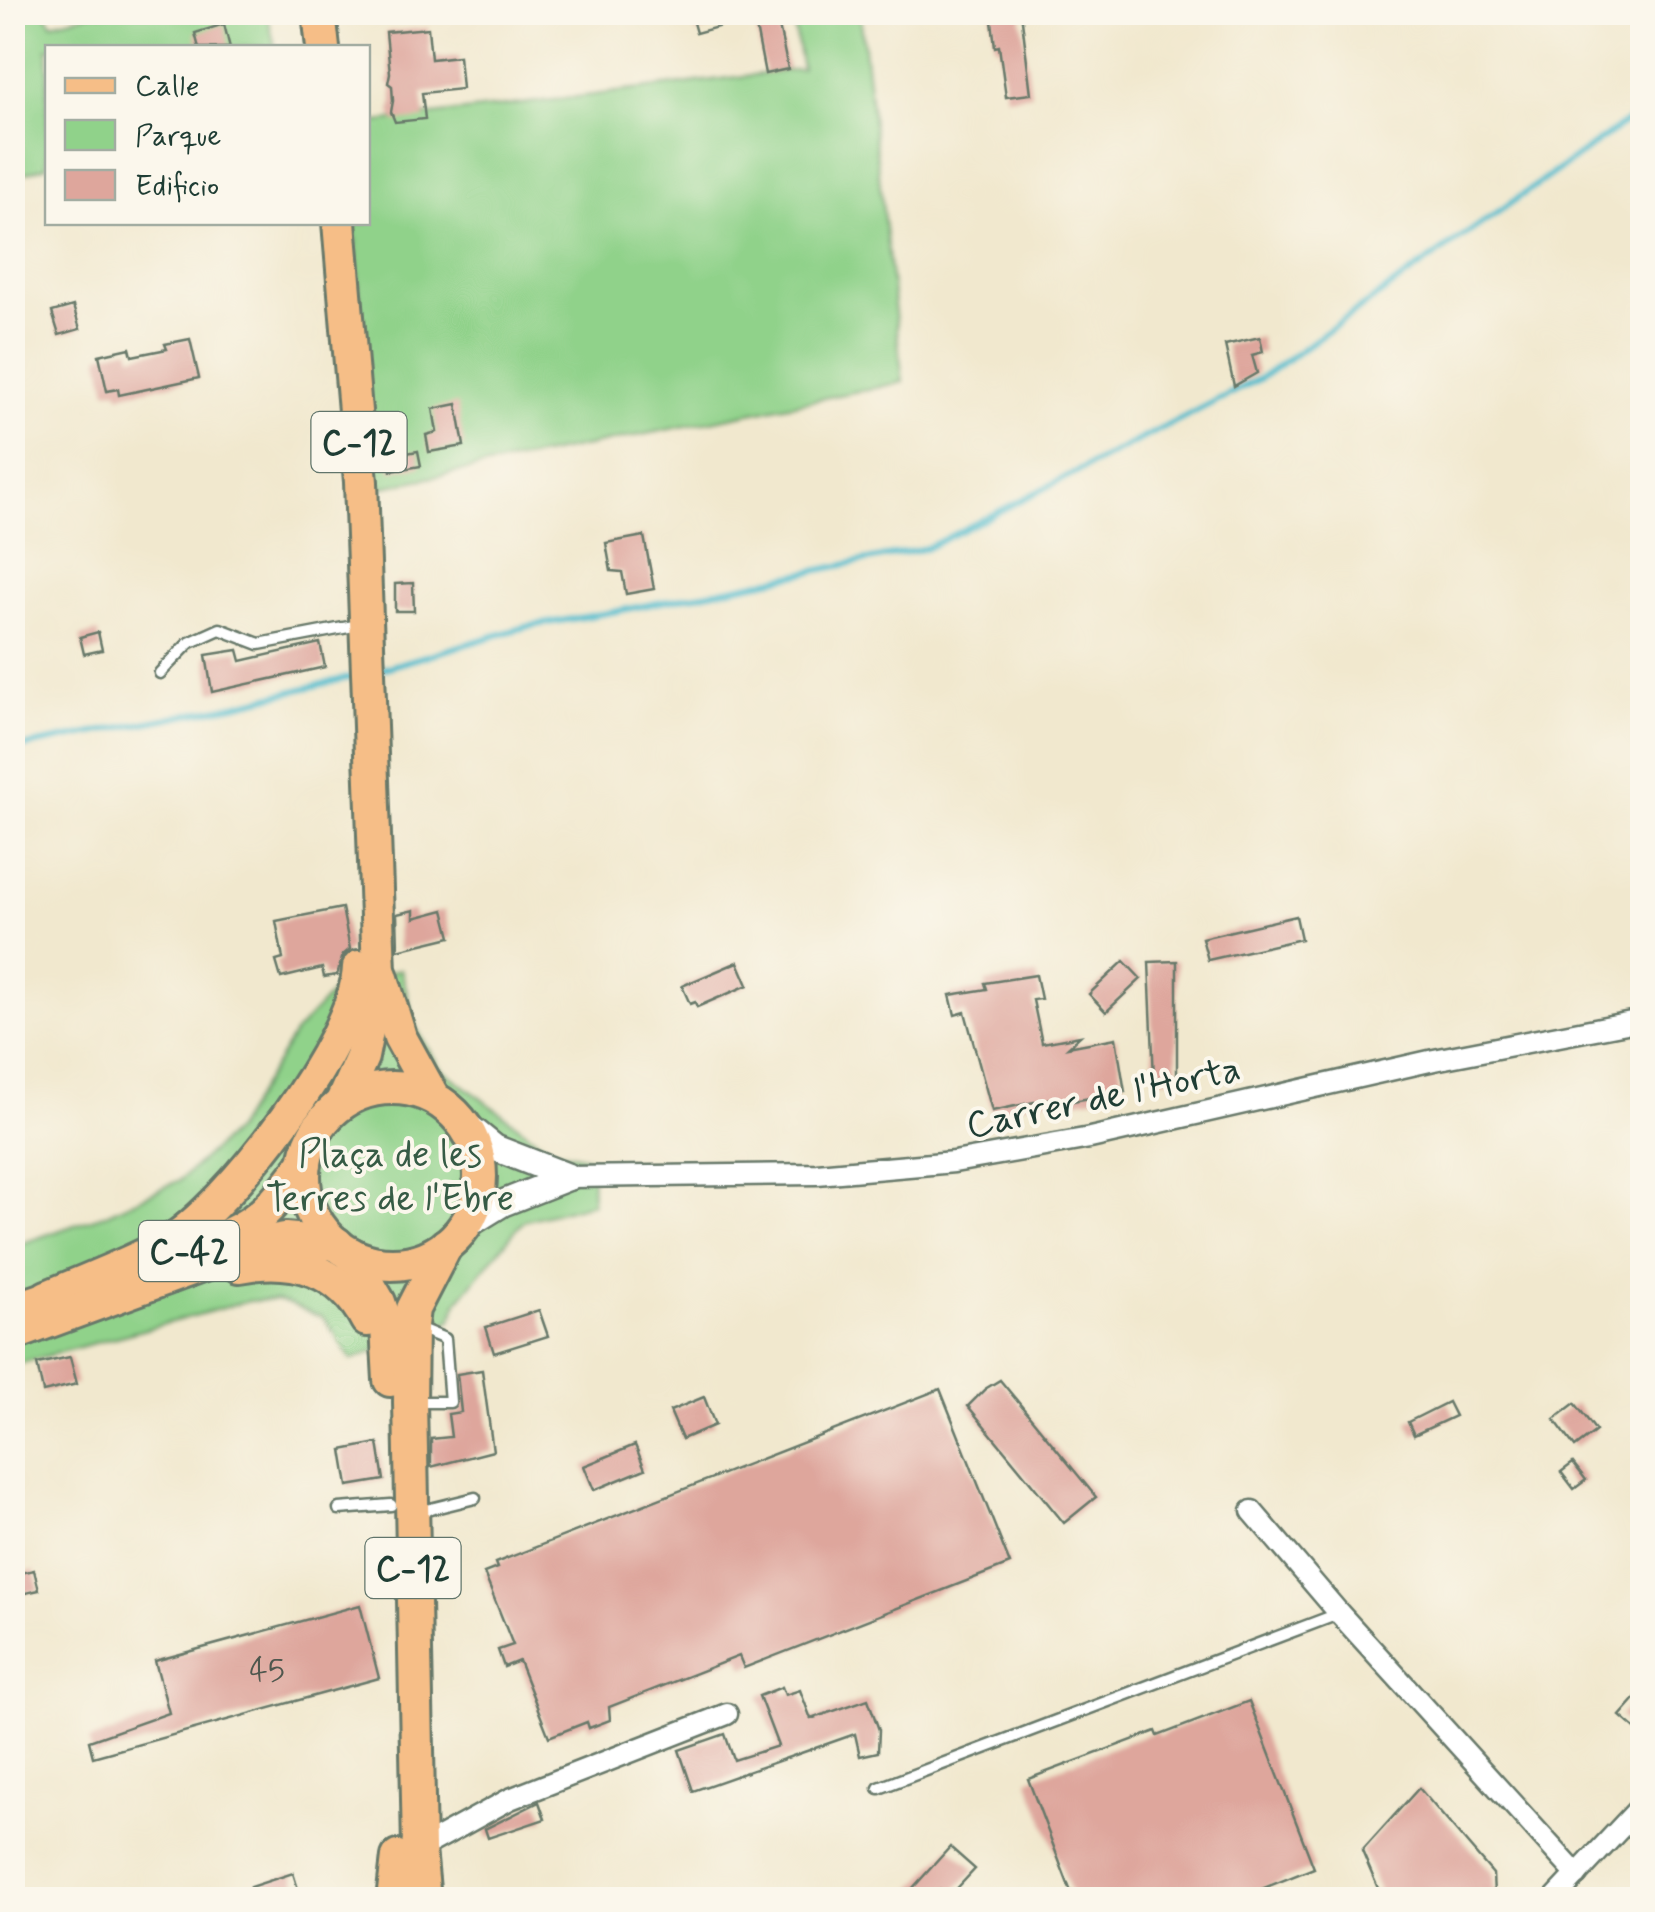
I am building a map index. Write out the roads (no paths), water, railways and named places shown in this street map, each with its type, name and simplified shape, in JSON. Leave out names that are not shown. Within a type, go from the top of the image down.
[{"type":"main road","points":[[319,12],[322,45]]},
{"type":"main road","name":"C-12","points":[[339,225],[363,432],[372,609],[368,674],[380,971],[362,1056],[341,1104]]},
{"type":"main road","points":[[47,1297],[166,1244],[190,1228],[240,1181],[303,1091],[332,1047],[358,987],[358,858],[374,808]]},
{"type":"main road","name":"C-12","points":[[380,971],[400,1037],[433,1097]]},
{"type":"main road","name":"C-12","points":[[400,1410],[387,1326],[379,1302],[344,1249],[317,1222],[304,1178],[317,1130],[341,1104],[358,1094],[386,1088],[415,1090],[433,1097],[463,1122],[475,1144],[480,1180],[475,1205],[412,1309],[400,1410],[408,1853],[424,1900]]},
{"type":"main road","name":"C-42","points":[[12,1310],[151,1266],[248,1228],[305,1163]]},
{"type":"main road","points":[[344,1249],[375,1262],[400,1264],[424,1258],[455,1236]]},
{"type":"main road","name":"C-42","points":[[12,1334],[262,1243],[285,1239],[344,1249]]},
{"type":"main road","points":[[196,1270],[288,1262],[304,1264],[343,1288],[360,1306],[377,1340],[400,1410]]},
{"type":"main road","name":"C-12","points":[[401,1509],[427,1577],[402,1900]]},
{"type":"main road","points":[[393,1900],[408,1853]]},
{"type":"street","name":"Carrer de l'Horta","points":[[569,1178],[806,1174],[954,1162],[1090,1138],[1434,1060],[1642,1020]]},
{"type":"street","points":[[463,1122],[494,1148],[569,1178]]},
{"type":"street","points":[[455,1236],[503,1204],[569,1178]]},
{"type":"street","points":[[1252,1510],[1339,1613],[1577,1874]]},
{"type":"street","points":[[408,1853],[510,1799],[726,1714]]},
{"type":"street","points":[[1553,1900],[1642,1804]]},
{"type":"lane","points":[[160,673],[189,643],[220,630],[258,644],[372,609]]},
{"type":"lane","points":[[339,1508],[401,1509],[475,1498]]},
{"type":"lane","points":[[879,1788],[1339,1613]]},
{"type":"waterway","points":[[378,670],[525,627],[927,548],[1261,378],[1642,111]]},
{"type":"waterway","points":[[12,749],[235,705],[356,676]]},
{"type":"park label","name":"Plaça de les Terres de l'Ebre","points":[[390,1175]]}]
